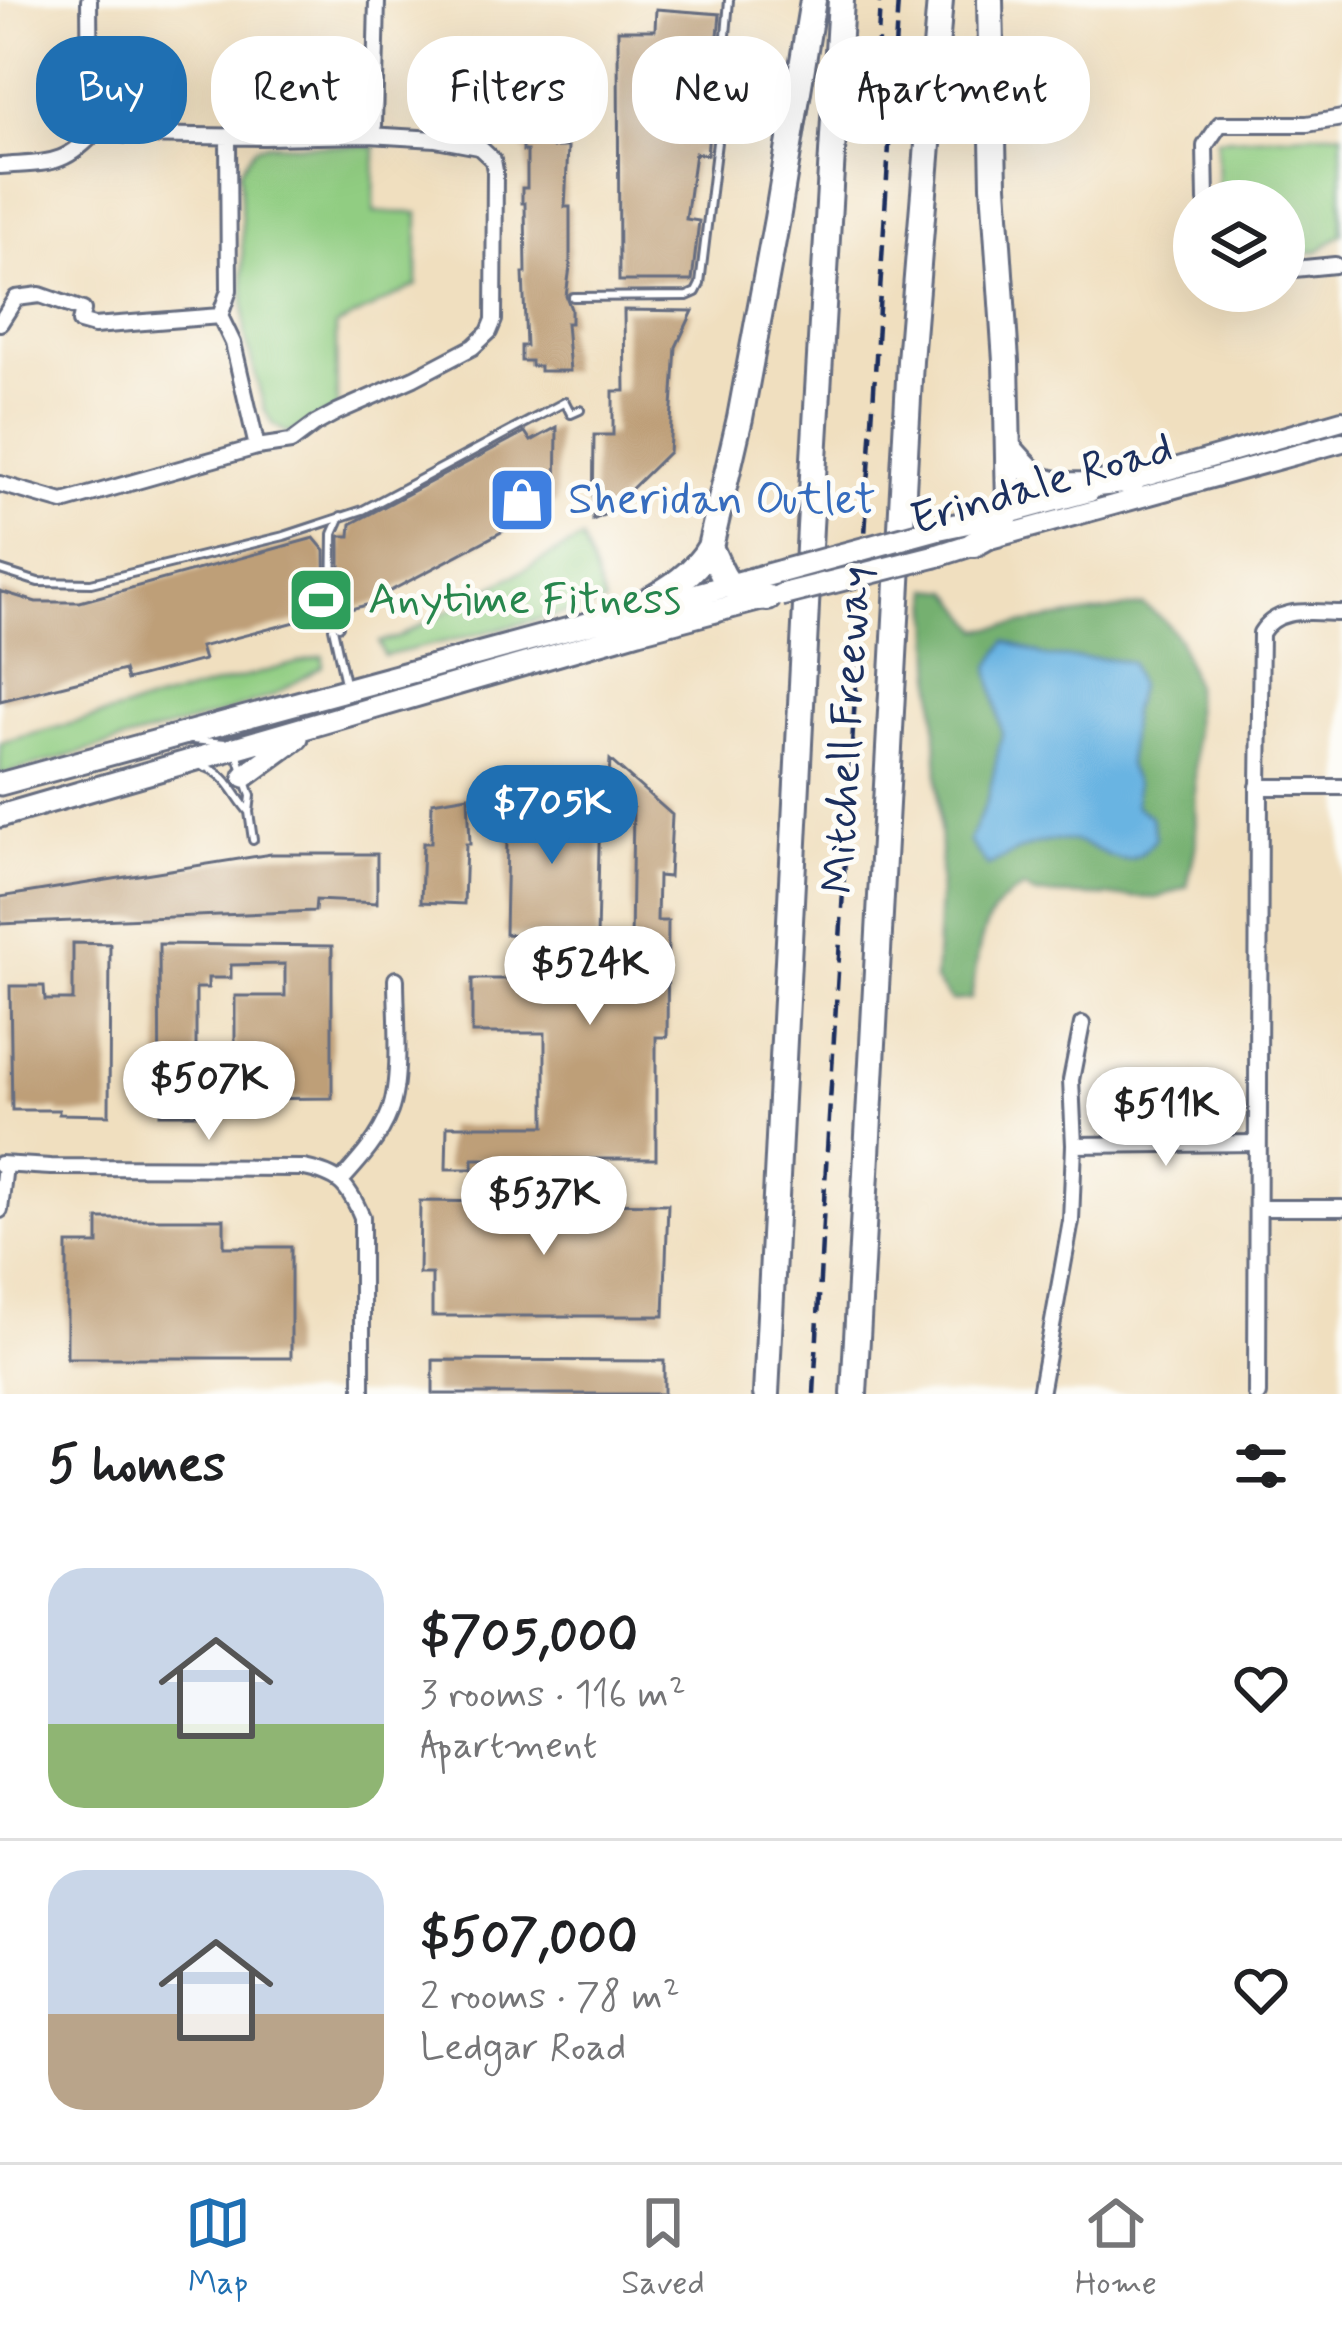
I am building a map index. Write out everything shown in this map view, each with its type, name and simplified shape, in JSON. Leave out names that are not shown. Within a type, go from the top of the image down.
[{"type":"highway","points":[[634,609],[684,578],[710,548],[765,286],[813,0]]},
{"type":"highway","name":"Mitchell Freeway","points":[[766,1394],[841,0]]},
{"type":"highway","name":"Mitchell Freeway","points":[[854,1394],[905,451],[940,0]]},
{"type":"highway","points":[[974,544],[998,530],[1008,514],[990,0]]},
{"type":"highway","points":[[1008,448],[1049,484],[1133,480]]},
{"type":"highway","points":[[710,548],[728,584],[738,592],[775,596]]},
{"type":"main road","name":"Erindale Road","points":[[0,784],[1342,420]]},
{"type":"main road","name":"Erindale Road","points":[[0,816],[619,637],[936,556],[1342,442]]},
{"type":"main road","points":[[245,776],[323,723]]},
{"type":"street","points":[[89,0],[89,36]]},
{"type":"street","points":[[376,36],[377,0]]},
{"type":"street","points":[[1206,180],[1205,146],[1220,124],[1307,124],[1342,118]]},
{"type":"street","points":[[0,484],[63,502],[291,442],[315,424],[460,354],[485,337],[493,323],[493,160],[467,143],[383,136]]},
{"type":"street","points":[[0,166],[60,160],[83,144]]},
{"type":"street","points":[[229,144],[229,290],[220,316],[233,343],[257,448]]},
{"type":"street","points":[[1305,268],[1335,265]]},
{"type":"street","points":[[0,323],[16,298],[40,295],[83,310],[80,322],[102,327],[220,316]]},
{"type":"street","points":[[1257,1394],[1259,640],[1264,626],[1283,614],[1342,613]]},
{"type":"street","points":[[1259,787],[1342,787]]},
{"type":"street","points":[[341,1181],[371,1146],[392,1107],[396,979]]},
{"type":"street","points":[[1040,1394],[1071,1221],[1071,1080],[1082,1024]]},
{"type":"street","points":[[1074,1145],[1258,1143]]},
{"type":"street","points":[[0,1210],[2,1165],[326,1172],[353,1196],[362,1217],[362,1394]]},
{"type":"street","points":[[1258,1208],[1342,1208]]},
{"type":"lane","points":[[573,297],[687,296],[696,292],[717,142],[729,0]]},
{"type":"lane","points":[[603,310],[606,297]]},
{"type":"lane","points":[[0,570],[38,582],[91,583],[284,536],[363,510],[565,402],[571,414],[580,410]]},
{"type":"lane","points":[[341,516],[333,535],[332,608],[346,689]]},
{"type":"lane","points":[[169,738],[223,741],[236,749],[251,796],[253,840]]},
{"type":"lane","points":[[186,763],[217,770],[249,812]]},
{"type":"green space","points":[[1342,132],[1342,234],[1318,251],[1305,253],[1305,180],[1218,180],[1217,139]]},
{"type":"green space","points":[[268,144],[375,147],[374,212],[418,213],[417,285],[336,326],[337,412],[289,434],[274,425],[265,411],[245,336],[240,170],[255,148]]},
{"type":"green space","points":[[582,539],[605,604],[384,656],[379,642],[397,638]]},
{"type":"green space","points":[[930,589],[951,591],[980,630],[1144,605],[1179,639],[1194,684],[1196,844],[1187,887],[1157,898],[1033,894],[1025,888],[1009,896],[989,920],[971,999],[951,1001],[935,981],[941,851]]},
{"type":"green space","points":[[323,656],[323,666],[272,696],[0,775],[0,743]]},
{"type":"water","points":[[1006,641],[1047,657],[1131,662],[1138,686],[1128,766],[1136,784],[1135,806],[1151,817],[1156,838],[1145,851],[1115,858],[1084,844],[1049,841],[988,866],[969,841],[988,799],[1002,734],[989,668]]},
{"type":"building","points":[[656,9],[720,14],[718,36],[632,36],[632,144],[708,144],[707,155],[695,153],[686,219],[699,221],[692,281],[619,281],[618,30],[655,30]]},
{"type":"building","points":[[523,144],[568,147],[570,371],[540,371],[531,361],[521,361],[521,346],[526,346],[522,188],[527,188],[527,151]]},
{"type":"building","points":[[624,310],[693,311],[676,347],[669,452],[606,514],[593,520],[594,435],[613,435],[613,391],[625,391]]},
{"type":"building","points":[[557,427],[556,503],[381,596],[382,601],[347,610],[340,607],[340,536],[350,536],[351,524],[525,432],[531,441]]},
{"type":"building","points":[[314,538],[325,551],[326,614],[200,647],[204,660],[127,680],[124,670],[0,701],[0,591],[36,602],[80,602]]},
{"type":"building","points":[[610,760],[672,815],[669,877],[658,876],[657,921],[668,921],[667,1037],[656,1037],[656,1159],[473,1159],[473,1169],[446,1169],[447,1126],[545,1126],[545,1033],[472,1033],[472,979],[607,979],[608,944],[631,945],[633,808],[623,808],[623,795],[608,794]]},
{"type":"building","points":[[508,793],[565,794],[565,802],[600,802],[597,939],[505,934]]},
{"type":"building","points":[[468,796],[470,844],[466,844],[464,904],[421,902],[423,843],[431,843],[432,802]]},
{"type":"building","points":[[271,854],[377,854],[377,903],[316,900],[315,911],[0,924],[0,897]]},
{"type":"building","points":[[73,943],[110,944],[109,1115],[12,1110],[10,986],[44,986],[45,1000],[73,1000]]},
{"type":"building","points":[[159,944],[332,946],[332,1098],[235,1099],[235,996],[285,996],[285,964],[231,965],[231,978],[208,978],[208,988],[196,988],[196,1114],[160,1114]]},
{"type":"building","points":[[420,1201],[668,1204],[664,1316],[432,1316],[432,1274],[419,1274]]},
{"type":"building","points":[[98,1219],[224,1219],[224,1247],[291,1247],[291,1358],[67,1358],[67,1244],[98,1244]]},
{"type":"building","points":[[433,1360],[664,1361],[664,1394],[433,1394]]},
{"type":"railway","points":[[878,36],[880,0]]},
{"type":"railway","points":[[814,1394],[898,0]]},
{"type":"place","name":"Sheridan Outlet","points":[[522,500]]},
{"type":"place","name":"Anytime Fitness","points":[[321,600]]}]
